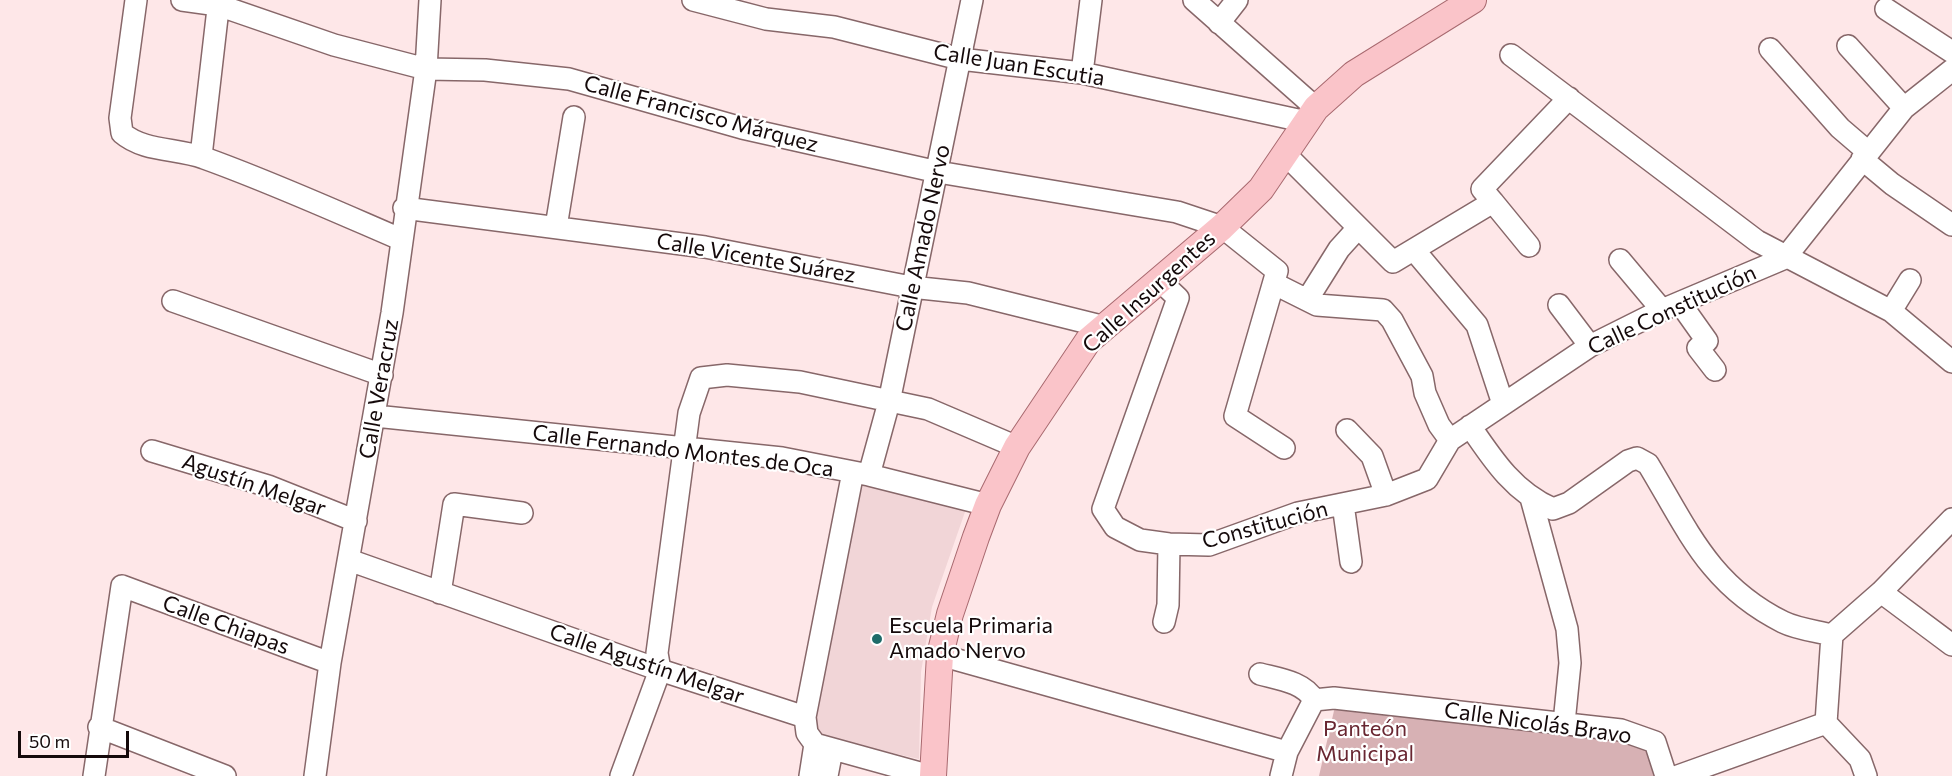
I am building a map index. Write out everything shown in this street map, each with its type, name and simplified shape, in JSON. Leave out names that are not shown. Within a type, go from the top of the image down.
[{"type":"main road","name":"Calle Insurgentes","points":[[932,776],[940,656],[950,614],[988,505],[1017,447],[1088,341],[1222,226],[1261,189],[1287,155],[1312,115],[1354,74],[1473,0]]},
{"type":"street","points":[[136,0],[120,118],[122,133],[132,142],[201,156],[277,185],[400,240]]},
{"type":"street","name":"Calle Francisco Márquez","points":[[182,0],[218,2],[334,45],[426,69],[484,70],[569,79],[742,128],[938,172],[1177,212],[1222,226]]},
{"type":"street","name":"Calle Veracruz","points":[[315,776],[330,663],[382,375],[426,69],[430,0]]},
{"type":"street","name":"Calle Juan Escutia","points":[[693,0],[766,19],[834,27],[960,58],[1082,73],[1312,115]]},
{"type":"street","name":"Calle Amado Nervo","points":[[804,717],[861,474],[890,402],[972,0]]},
{"type":"street","points":[[1082,73],[1091,0]]},
{"type":"street","points":[[1194,0],[1312,115]]},
{"type":"street","points":[[1219,22],[1237,0]]},
{"type":"street","points":[[201,156],[218,2]]},
{"type":"street","points":[[1886,9],[1952,52]]},
{"type":"street","points":[[1848,46],[1904,108]]},
{"type":"street","points":[[1770,49],[1892,184],[1952,225]]},
{"type":"street","points":[[1511,55],[1757,242],[1891,311],[1952,362]]},
{"type":"street","name":"Calle Constitución","points":[[1450,440],[1590,346],[1671,307],[1785,258],[1904,108],[1948,78]]},
{"type":"street","points":[[1529,246],[1482,189],[1569,98]]},
{"type":"street","name":"Calle Francisco Márquez","points":[[556,227],[574,117]]},
{"type":"street","points":[[1287,155],[1392,261],[1493,202]]},
{"type":"street","name":"Calle Vicente Suárez","points":[[405,208],[705,247],[912,287],[968,293],[1105,327]]},
{"type":"street","points":[[1222,226],[1277,271],[1235,416],[1284,448]]},
{"type":"street","points":[[1307,300],[1339,249],[1358,228]]},
{"type":"street","points":[[1414,250],[1477,325],[1503,404]]},
{"type":"street","points":[[1620,260],[1707,341],[1698,348],[1715,370]]},
{"type":"street","name":"Constitución","points":[[1159,280],[1178,297],[1103,508],[1115,527],[1140,540],[1169,544],[1209,544],[1298,513],[1386,495],[1427,479],[1450,440]]},
{"type":"street","points":[[1891,311],[1910,280]]},
{"type":"street","points":[[1275,284],[1317,305],[1383,310],[1392,320],[1422,376],[1429,403],[1450,440]]},
{"type":"street","points":[[173,301],[382,375]]},
{"type":"street","points":[[1559,305],[1590,346]]},
{"type":"street","points":[[621,776],[660,670],[657,652],[689,412],[701,378],[727,375],[800,382],[928,409],[1017,447]]},
{"type":"street","name":"Calle Fernando Montes de Oca","points":[[375,416],[782,458],[861,474],[988,505]]},
{"type":"street","points":[[1470,426],[1502,472],[1531,498],[1553,509],[1569,503],[1628,461],[1637,458],[1648,464],[1694,544],[1724,580],[1784,623],[1832,635]]},
{"type":"street","points":[[1347,430],[1372,456],[1386,495]]},
{"type":"street","name":"Agustín Melgar","points":[[152,450],[268,486],[356,521]]},
{"type":"street","points":[[1531,498],[1567,629],[1570,663],[1564,723]]},
{"type":"street","points":[[440,592],[454,504],[522,513]]},
{"type":"street","points":[[1343,504],[1351,562]]},
{"type":"street","points":[[1866,776],[1860,759],[1826,723],[1832,635],[1881,592],[1952,519]]},
{"type":"street","points":[[1164,622],[1168,604],[1169,544]]},
{"type":"street","name":"Calle Agustín Melgar","points":[[349,560],[660,670],[804,717]]},
{"type":"street","name":"Calle Chiapas","points":[[99,727],[122,586],[330,663]]},
{"type":"street","points":[[1881,592],[1952,645]]},
{"type":"street","points":[[940,656],[1287,752]]},
{"type":"street","points":[[1260,674],[1309,690],[1314,700],[1287,752],[1281,776]]},
{"type":"street","name":"Calle Nicolás Bravo","points":[[1314,700],[1334,698],[1621,730],[1655,742],[1666,776]]},
{"type":"street","points":[[804,717],[807,733],[824,747],[932,776]]},
{"type":"street","points":[[1678,776],[1826,723]]},
{"type":"street","points":[[94,776],[99,727],[225,776]]},
{"type":"street","points":[[810,776],[824,747]]},
{"type":"street","points":[[824,747],[827,776]]},
{"type":"shaded area","name":"Escuela Primaria Amado Nervo","points":[[856,480],[966,509],[932,607],[921,672],[919,759],[818,736],[812,721]]},
{"type":"green space","name":"Panteón Municipal","points":[[1336,702],[1621,736],[1649,750],[1658,776],[1319,776]]},
{"type":"place","name":"Escuela Primaria Amado Nervo","points":[[877,639]]}]
